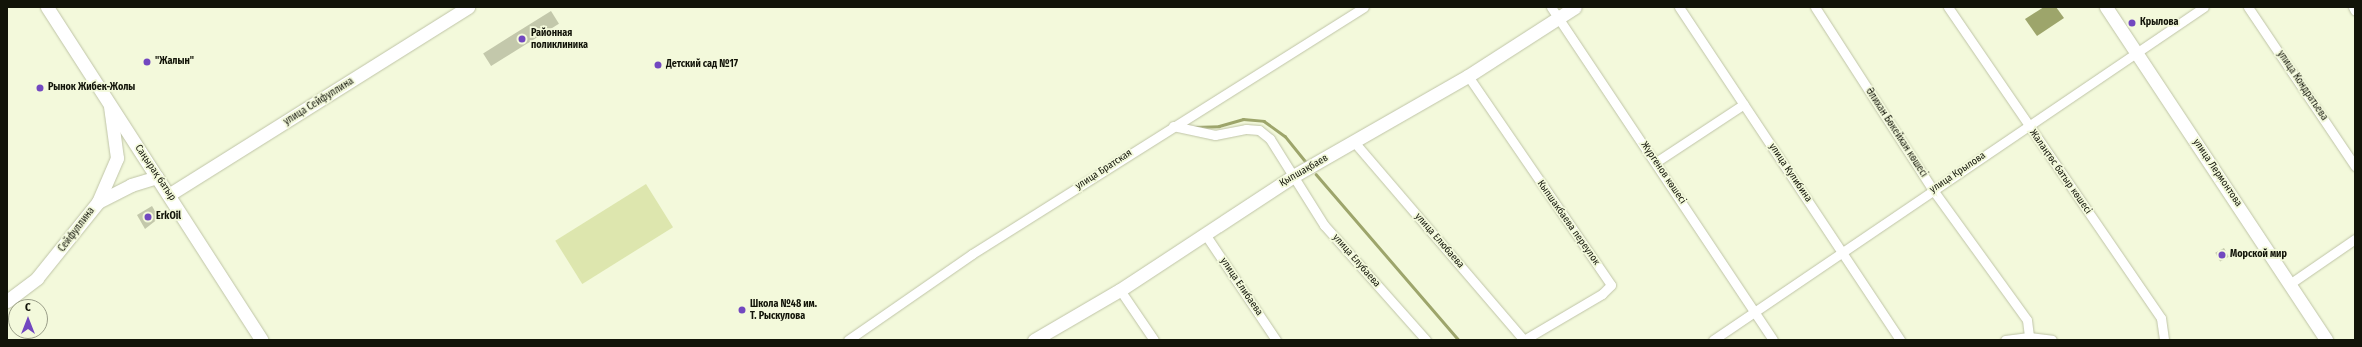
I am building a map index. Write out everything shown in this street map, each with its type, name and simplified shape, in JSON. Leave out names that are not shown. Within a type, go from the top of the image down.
[{"type":"street","name":"Саңырақ батыр","points":[[47,7],[110,106],[170,194],[262,340]]},
{"type":"street","name":"улица Сейфуллина","points":[[170,194],[468,7]]},
{"type":"street","name":"улица Братская","points":[[848,340],[972,254],[1364,7]]},
{"type":"street","name":"Қыпшақбаев","points":[[1036,339],[1120,290],[1295,175],[1355,143],[1468,76],[1554,13],[1575,7]]},
{"type":"street","name":"улица Кулибина","points":[[1679,7],[1900,340]]},
{"type":"street","name":"Әлихан Бөкейхан көшесі","points":[[1815,7],[1933,190],[2027,320],[2029,337]]},
{"type":"street","name":"Жалаңтөс батыр көшесі","points":[[1948,7],[2028,126],[2161,318],[2164,340]]},
{"type":"street","name":"улица Лермонтова","points":[[2106,7],[2290,283],[2326,340]]},
{"type":"street","name":"улица Крылова","points":[[1713,340],[1754,310],[2204,7]]},
{"type":"street","name":"улица Кондратьева","points":[[2248,7],[2355,166]]},
{"type":"street","name":"Жүргенов көшесі","points":[[1554,13],[1656,162],[1773,340]]},
{"type":"street","name":"Кыпшакбаева переулок","points":[[1468,76],[1611,285],[1602,294],[1524,340]]},
{"type":"street","points":[[1656,162],[1744,104]]},
{"type":"street","points":[[98,202],[117,158],[110,106]]},
{"type":"street","name":"улица Елубаева","points":[[1173,126],[1215,135],[1246,129],[1259,130],[1270,139],[1295,175],[1324,225],[1426,340]]},
{"type":"street","name":"улица Елюбаева","points":[[1355,143],[1524,340]]},
{"type":"street","name":"Сейфуллина","points":[[7,301],[37,278],[98,202],[131,185],[157,177]]},
{"type":"street","name":"улица Елибаева","points":[[1205,234],[1276,340]]},
{"type":"street","points":[[2290,283],[2355,239]]},
{"type":"street","points":[[1120,290],[1154,340]]},
{"type":"street","points":[[2005,340],[2029,337],[2052,340]]},
{"type":"shaded area","points":[[2044,7],[2056,7],[2064,18],[2037,36],[2025,19]]},
{"type":"shaded area","points":[[646,184],[673,227],[582,284],[555,241]]},
{"type":"building","name":"Районная поликлиника","points":[[551,11],[559,24],[491,66],[483,53]]},
{"type":"building","name":"ErkOil","points":[[152,206],[159,218],[145,229],[137,215]]},
{"type":"building","name":"Морской мир","points":[[2224,248],[2229,257],[2220,262],[2215,253]]},
{"type":"waterway","points":[[1195,127],[1219,126],[1243,119],[1264,121],[1285,136],[1306,162]]},
{"type":"waterway","points":[[1316,174],[1459,340]]},
{"type":"place","name":"Крылова","points":[[2132,23]]},
{"type":"place","name":"Районная поликлиника","points":[[522,39]]},
{"type":"place","name":"\"Жалын\"","points":[[147,62]]},
{"type":"place","name":"Детский сад №17","points":[[658,65]]},
{"type":"place","name":"Рынок Жибек-Жолы","points":[[40,88]]},
{"type":"place","name":"ErkOil","points":[[148,217]]},
{"type":"place","name":"Морской мир","points":[[2222,255]]},
{"type":"place","name":"Школа №48 им. Т. Рыскулова","points":[[742,310]]}]
